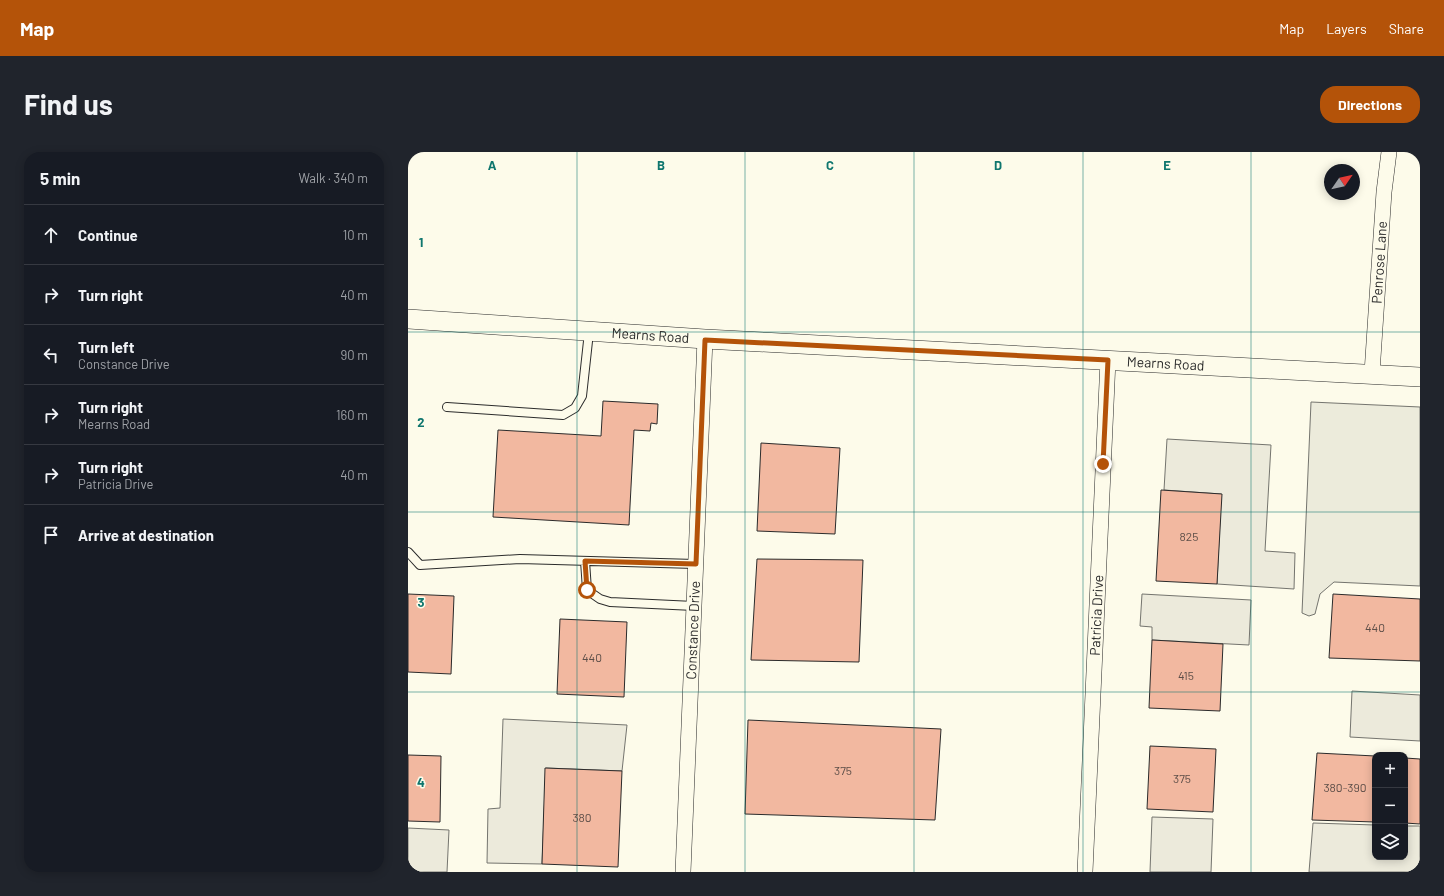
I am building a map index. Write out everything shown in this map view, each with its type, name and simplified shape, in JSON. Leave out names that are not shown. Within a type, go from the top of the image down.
[{"type":"street","name":"Penrose Lane","points":[[1372,373],[1384,192],[1389,152]]},
{"type":"street","name":"Mearns Road","points":[[408,319],[705,340],[1372,373],[1420,377]]},
{"type":"street","name":"Constance Drive","points":[[683,872],[705,340]]},
{"type":"street","name":"Patricia Drive","points":[[1085,872],[1108,360]]},
{"type":"lane","points":[[447,407],[563,415],[575,408],[582,396],[589,332]]},
{"type":"lane","points":[[408,552],[420,565],[520,559],[696,564]]},
{"type":"lane","points":[[585,561],[587,590],[600,599],[610,602],[694,606]]},
{"type":"shaded area","points":[[1311,402],[1420,407],[1420,586],[1334,582],[1320,594],[1315,614],[1309,616],[1302,613]]},
{"type":"shaded area","points":[[1167,439],[1271,445],[1265,551],[1295,553],[1294,589],[1217,584],[1221,494],[1164,490]]},
{"type":"shaded area","points":[[1142,594],[1251,600],[1249,645],[1152,640],[1152,627],[1140,626]]},
{"type":"shaded area","points":[[1352,691],[1420,695],[1420,741],[1350,737]]},
{"type":"shaded area","points":[[503,719],[627,725],[622,771],[546,768],[542,864],[487,863],[488,809],[500,808]]},
{"type":"shaded area","points":[[1152,817],[1213,819],[1211,872],[1150,872]]},
{"type":"shaded area","points":[[1313,823],[1372,825],[1372,860],[1408,860],[1408,826],[1420,826],[1420,872],[1309,872]]},
{"type":"shaded area","points":[[408,828],[449,830],[447,872],[408,872]]},
{"type":"building","points":[[603,401],[658,404],[657,424],[651,423],[650,431],[634,430],[629,525],[493,517],[498,430],[601,436]]},
{"type":"building","points":[[761,443],[840,448],[835,534],[757,531]]},
{"type":"building","points":[[1161,490],[1222,494],[1217,584],[1156,581]]},
{"type":"building","points":[[757,559],[863,560],[859,662],[751,660]]},
{"type":"building","points":[[408,594],[454,596],[451,674],[408,672]]},
{"type":"building","points":[[1333,594],[1420,599],[1420,661],[1329,658]]},
{"type":"building","points":[[560,619],[627,622],[624,697],[557,694]]},
{"type":"building","points":[[1152,640],[1223,644],[1220,711],[1149,708]]},
{"type":"building","points":[[748,720],[941,729],[935,820],[745,814]]},
{"type":"building","points":[[1150,746],[1216,749],[1213,812],[1147,809]]},
{"type":"building","points":[[1317,753],[1372,756],[1372,822],[1312,820]]},
{"type":"building","points":[[408,755],[441,756],[440,822],[408,821]]},
{"type":"building","points":[[1408,758],[1420,759],[1420,824],[1408,823]]},
{"type":"building","points":[[545,768],[622,771],[618,867],[542,864]]},
{"type":"route","points":[[587,590],[585,561],[696,564],[705,340],[1108,360],[1103,464]]}]
